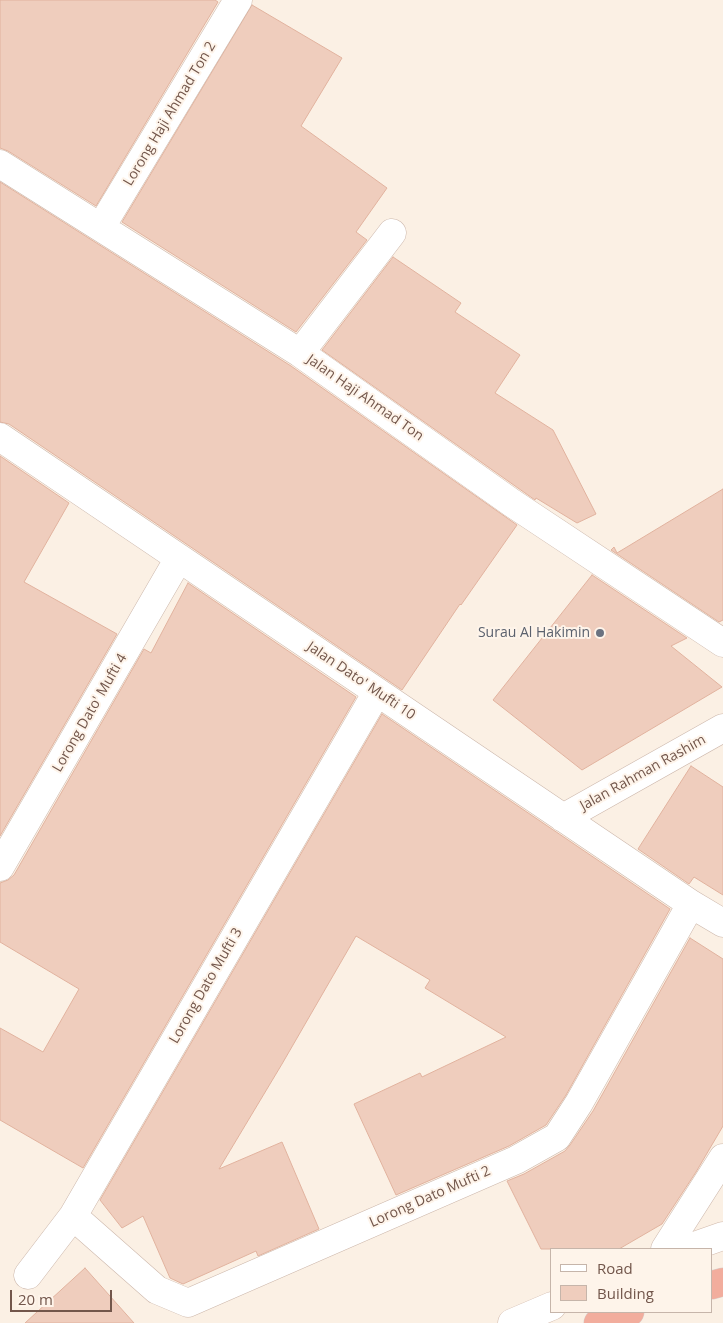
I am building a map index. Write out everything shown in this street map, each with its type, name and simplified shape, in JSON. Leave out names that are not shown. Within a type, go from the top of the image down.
[{"type":"highway","points":[[598,1323],[627,1313]]},
{"type":"street","name":"Lorong Haji Ahmad Ton 2","points":[[101,227],[238,0]]},
{"type":"street","name":"Jalan Haji Ahmad Ton","points":[[0,164],[300,353],[512,503],[723,643]]},
{"type":"street","points":[[300,353],[392,233]]},
{"type":"street","name":"Jalan Dato' Mufti 10","points":[[0,437],[563,818],[691,904],[723,923]]},
{"type":"street","name":"Lorong Dato' Mufti 4","points":[[0,867],[179,558]]},
{"type":"street","name":"Lorong Dato Mufti 3","points":[[28,1275],[73,1216],[377,692]]},
{"type":"street","name":"Jalan Rahman Rashim","points":[[563,818],[723,728]]},
{"type":"street","name":"Lorong Dato Mufti 2","points":[[73,1216],[157,1290],[188,1303],[516,1160],[557,1137],[579,1103],[691,904]]},
{"type":"street","points":[[666,1248],[723,1158]]},
{"type":"street","points":[[689,1248],[723,1236]]},
{"type":"street","points":[[512,1323],[550,1307]]},
{"type":"building","points":[[0,0],[215,0],[218,2],[96,206],[8,151],[0,148]]},
{"type":"building","points":[[252,5],[342,58],[301,126],[387,188],[356,232],[367,240],[296,332],[122,222]]},
{"type":"building","points":[[0,182],[291,366],[517,525],[460,604],[402,690],[9,424],[0,422]]},
{"type":"building","points":[[393,257],[461,303],[455,312],[520,355],[495,393],[553,430],[596,514],[577,523],[536,498],[535,500],[322,350]]},
{"type":"building","points":[[0,456],[69,503],[24,582],[117,634],[0,836]]},
{"type":"building","points":[[723,489],[723,620],[719,622],[611,550],[614,547],[617,553]]},
{"type":"building","name":"Surau Al Hakimin","points":[[592,575],[687,638],[671,646],[722,687],[582,770],[493,700]]},
{"type":"building","points":[[188,583],[356,697],[83,1168],[0,1120],[0,1028],[43,1052],[79,989],[0,942],[0,883],[14,875],[144,649],[151,653]]},
{"type":"building","points":[[382,714],[670,909],[566,1095],[546,1125],[509,1146],[396,1195],[354,1104],[420,1073],[422,1077],[506,1037],[425,988],[430,980],[356,936],[219,1169],[282,1142],[319,1229],[258,1256],[256,1251],[183,1284],[170,1278],[143,1216],[122,1228],[100,1200]]},
{"type":"building","points":[[691,766],[723,787],[723,895],[694,877],[689,884],[638,849]]},
{"type":"building","points":[[690,938],[723,959],[723,1126],[696,1172],[662,1224],[621,1248],[541,1249],[507,1181],[524,1174],[565,1151],[593,1111]]},
{"type":"building","points":[[85,1268],[134,1323],[25,1323]]},
{"type":"place","name":"Surau Al Hakimin","points":[[600,633]]}]
